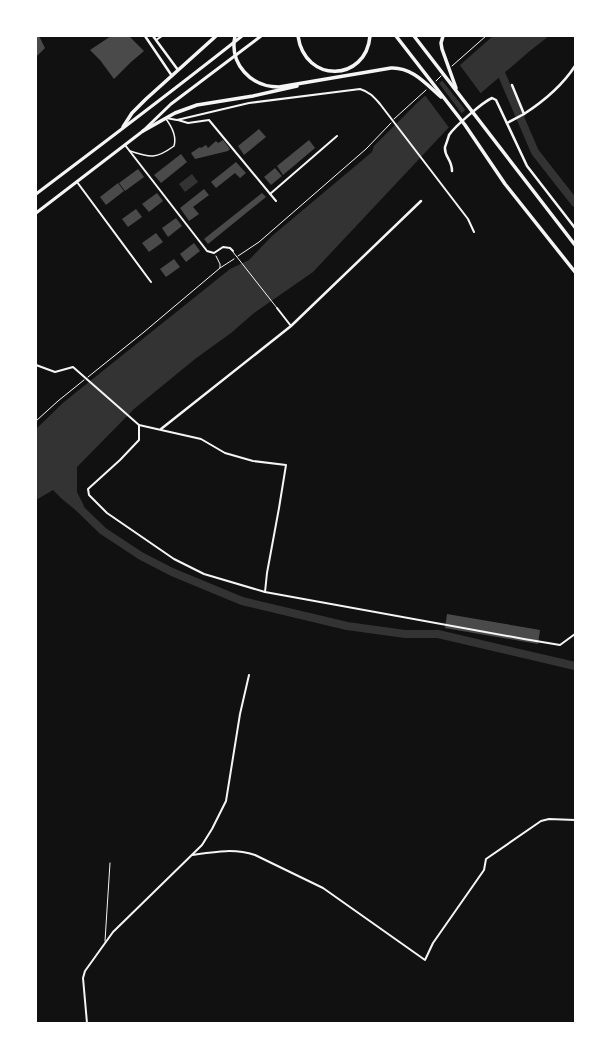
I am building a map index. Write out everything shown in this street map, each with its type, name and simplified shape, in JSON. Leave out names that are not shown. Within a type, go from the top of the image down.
[{"type":"highway","points":[[123,127],[132,113],[216,36]]},
{"type":"highway","points":[[235,36],[234,53],[238,64],[245,73],[260,84],[279,87],[391,68],[399,68],[411,72],[446,102]]},
{"type":"highway","points":[[298,36],[301,50],[309,61],[320,68],[340,71],[350,68],[357,63],[366,50],[370,36]]},
{"type":"highway","points":[[396,36],[465,125],[505,184],[575,272]]},
{"type":"highway","points":[[414,36],[575,245]]},
{"type":"highway","points":[[443,36],[441,43],[442,49],[458,92]]},
{"type":"highway","points":[[143,132],[175,113],[197,105],[253,96],[334,78]]},
{"type":"main road","points":[[36,194],[123,127],[159,102],[242,36]]},
{"type":"main road","points":[[36,213],[143,132],[171,104],[261,36]]},
{"type":"street","points":[[145,36],[172,76]]},
{"type":"street","points":[[153,36],[178,70]]},
{"type":"street","points":[[156,40],[162,36]]},
{"type":"street","points":[[507,123],[540,103],[558,87],[575,66]]},
{"type":"street","points":[[512,85],[524,114]]},
{"type":"street","points":[[177,120],[249,103],[360,89],[366,91],[372,94],[380,104],[468,219],[474,232]]},
{"type":"street","points":[[452,171],[452,164],[446,154],[445,148],[449,136],[467,118],[492,98],[496,100],[520,152],[533,174],[575,228]]},
{"type":"street","points":[[165,118],[188,123],[209,120],[276,201]]},
{"type":"street","points":[[130,152],[147,156],[162,155],[174,146],[176,142],[172,127],[165,118]]},
{"type":"street","points":[[270,194],[337,136]]},
{"type":"street","points":[[125,145],[207,251],[214,253],[223,247],[230,248],[233,251]]},
{"type":"street","points":[[77,182],[152,282]]},
{"type":"street","points":[[161,429],[291,326],[421,201]]},
{"type":"street","points":[[207,251],[210,248]]},
{"type":"street","points":[[277,308],[291,326]]},
{"type":"street","points":[[36,366],[55,372],[73,367],[139,425],[201,439],[224,452],[253,461],[286,465],[266,578],[265,592]]},
{"type":"street","points":[[139,425],[139,440],[120,460],[88,488],[89,496],[107,513],[174,559],[204,574],[265,592],[560,645],[575,634]]},
{"type":"street","points":[[87,1023],[83,978],[85,971],[113,932],[202,845],[226,801],[240,714],[249,675]]},
{"type":"street","points":[[192,855],[225,851],[243,851],[254,855],[323,888],[425,960],[433,943],[484,870],[486,858],[541,821],[549,819],[575,820]]},
{"type":"lane","points":[[233,251],[277,308]]},
{"type":"lane","points":[[105,942],[110,864]]},
{"type":"path","points":[[452,67],[486,36]]},
{"type":"path","points":[[435,82],[440,77]]},
{"type":"path","points":[[36,421],[58,401],[144,332],[220,268],[259,242],[366,149],[396,117],[429,87]]},
{"type":"path","points":[[214,253],[220,264],[220,268]]},
{"type":"shaded area","points":[[493,36],[549,36],[482,92],[313,272],[254,313],[231,333],[195,359],[134,409],[77,467],[77,492],[84,506],[78,512],[53,490],[36,500],[36,429],[64,402],[230,269],[249,260],[272,236],[372,152],[374,146],[418,102]]},
{"type":"shaded area","points":[[192,174],[198,182],[185,192],[179,184]]},
{"type":"pier","points":[[459,64],[482,95],[467,112],[441,79]]},
{"type":"pier","points":[[438,82],[463,115],[450,129],[424,94]]},
{"type":"building","points":[[36,36],[39,36],[45,48],[36,57]]},
{"type":"building","points":[[111,36],[129,36],[144,51],[114,79],[100,60],[90,50]]},
{"type":"building","points":[[259,129],[266,137],[244,155],[238,146]]},
{"type":"building","points":[[223,140],[230,149],[228,151],[195,159],[191,153],[200,147],[201,148],[206,145],[208,148],[216,141],[218,143]]},
{"type":"building","points":[[309,140],[315,148],[283,175],[277,166]]},
{"type":"building","points":[[181,154],[187,162],[161,183],[154,175]]},
{"type":"building","points":[[236,162],[246,173],[240,178],[235,173],[216,188],[211,182]]},
{"type":"building","points":[[275,168],[282,176],[271,185],[264,177]]},
{"type":"building","points":[[138,169],[144,177],[125,191],[119,183]]},
{"type":"building","points":[[118,183],[124,191],[106,205],[100,197]]},
{"type":"building","points":[[204,189],[209,195],[193,207],[199,214],[189,221],[180,208]]},
{"type":"building","points":[[157,193],[163,201],[149,212],[142,204]]},
{"type":"building","points":[[262,193],[266,197],[208,244],[204,239]]},
{"type":"building","points":[[136,209],[142,217],[128,227],[122,219]]},
{"type":"building","points":[[176,218],[182,226],[168,237],[162,228]]},
{"type":"building","points":[[156,233],[163,242],[149,252],[142,243]]},
{"type":"building","points":[[194,243],[200,251],[186,262],[180,254]]},
{"type":"building","points":[[174,259],[180,267],[166,277],[160,269]]},
{"type":"building","points":[[447,614],[540,630],[538,644],[445,628]]},
{"type":"waterway","points":[[498,66],[535,152],[575,203]]},
{"type":"waterway","points":[[74,503],[103,531],[141,556],[172,572],[242,601],[347,626],[405,634],[438,634],[575,666]]}]
